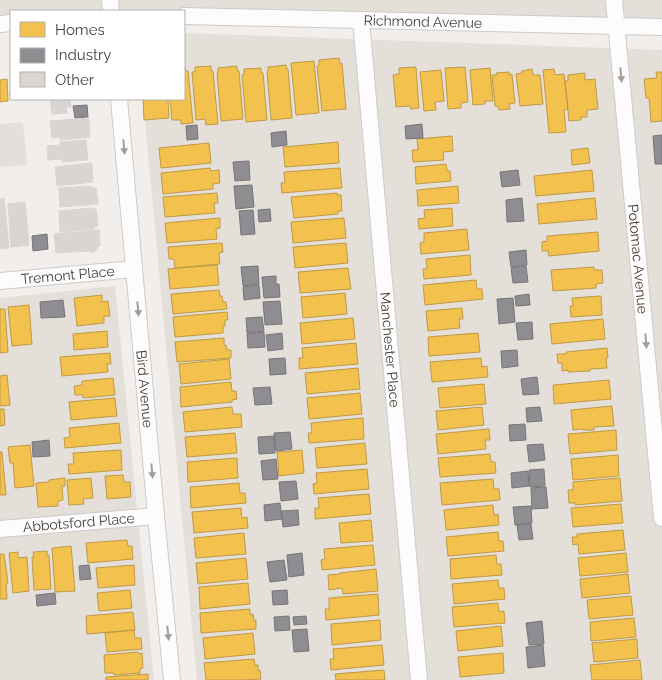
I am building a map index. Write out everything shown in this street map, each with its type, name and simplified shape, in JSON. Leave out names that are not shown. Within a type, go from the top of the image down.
[{"type":"street","name":"Potomac Avenue","points":[[614,0],[662,518]]},
{"type":"street","name":"Richmond Avenue","points":[[185,16],[662,28]]},
{"type":"street","name":"Manchester Place","points":[[361,20],[419,680]]},
{"type":"street","name":"Bird Avenue","points":[[119,100],[172,680]]},
{"type":"street","name":"Tremont Place","points":[[0,281],[134,269]]},
{"type":"street","name":"Abbotsford Place","points":[[0,529],[156,516]]},
{"type":"shaded area","points":[[0,0],[662,0],[662,27],[185,10],[10,10],[10,23],[0,24]]},
{"type":"shaded area","points":[[185,33],[662,50],[662,680],[197,680],[143,100],[185,100]]},
{"type":"shaded area","points":[[23,122],[27,165],[0,167],[0,124]]},
{"type":"shaded area","points":[[115,286],[154,680],[0,680],[0,298]]},
{"type":"building: Homes","points":[[339,58],[340,64],[342,63],[346,109],[322,111],[317,66],[319,65],[319,60]]},
{"type":"building: Homes","points":[[314,61],[319,113],[296,115],[291,63]]},
{"type":"building: Homes","points":[[286,65],[288,69],[292,118],[271,120],[268,67]]},
{"type":"building: Homes","points":[[211,66],[218,124],[206,125],[205,119],[196,120],[192,72],[195,72],[195,67]]},
{"type":"building: Homes","points":[[237,66],[243,119],[221,121],[218,68]]},
{"type":"building: Homes","points":[[416,67],[419,108],[411,109],[410,106],[396,107],[393,75],[399,74],[399,68]]},
{"type":"building: Homes","points":[[465,67],[468,102],[461,103],[461,108],[448,109],[445,68]]},
{"type":"building: Homes","points":[[261,68],[267,120],[246,122],[242,75],[244,75],[244,69]]},
{"type":"building: Homes","points":[[490,68],[493,101],[485,101],[485,104],[473,105],[470,70]]},
{"type":"building: Homes","points":[[532,69],[533,75],[540,75],[543,104],[520,106],[516,74]]},
{"type":"building: Homes","points":[[554,69],[555,75],[564,74],[568,109],[564,110],[566,132],[549,133],[543,70]]},
{"type":"building: Homes","points":[[441,70],[444,101],[435,102],[436,110],[424,111],[420,72]]},
{"type":"building: Homes","points":[[185,71],[188,71],[193,123],[181,124],[181,120],[172,120],[170,100],[185,100]]},
{"type":"building: Homes","points":[[509,72],[509,75],[512,74],[515,103],[509,104],[510,109],[499,110],[498,106],[495,106],[492,75]]},
{"type":"building: Homes","points":[[656,72],[662,72],[662,121],[651,122],[649,98],[646,98],[644,79],[657,78]]},
{"type":"building: Homes","points":[[585,73],[585,80],[595,79],[598,109],[587,110],[587,117],[581,117],[581,120],[569,121],[565,81],[568,81],[568,75]]},
{"type":"building: Homes","points":[[7,79],[8,101],[0,102],[0,80]]},
{"type":"building: Homes","points":[[143,100],[168,100],[169,118],[144,120]]},
{"type":"building: Homes","points":[[452,136],[453,151],[443,152],[444,160],[413,162],[412,150],[418,150],[417,139]]},
{"type":"building: Homes","points":[[338,142],[339,163],[285,167],[283,147]]},
{"type":"building: Homes","points":[[209,143],[211,163],[161,168],[159,148]]},
{"type":"building: Homes","points":[[588,148],[590,163],[572,165],[571,150]]},
{"type":"building: Homes","points":[[446,164],[447,171],[450,171],[451,181],[416,184],[415,167]]},
{"type":"building: Homes","points":[[210,168],[211,171],[219,170],[220,183],[213,184],[213,189],[163,194],[161,173]]},
{"type":"building: Homes","points":[[340,168],[342,188],[282,193],[281,183],[285,183],[284,172]]},
{"type":"building: Homes","points":[[592,170],[594,191],[536,196],[534,176]]},
{"type":"building: Homes","points":[[458,186],[459,203],[418,206],[417,190]]},
{"type":"building: Homes","points":[[217,193],[218,203],[214,203],[215,213],[165,217],[163,197]]},
{"type":"building: Homes","points":[[337,193],[337,195],[341,195],[342,211],[338,211],[338,214],[294,218],[291,197]]},
{"type":"building: Homes","points":[[595,198],[597,219],[539,224],[537,204]]},
{"type":"building: Homes","points":[[452,208],[453,226],[419,229],[418,219],[425,218],[424,210]]},
{"type":"building: Homes","points":[[220,218],[220,228],[216,229],[217,239],[167,243],[165,223]]},
{"type":"building: Homes","points":[[344,218],[346,238],[293,243],[291,222]]},
{"type":"building: Homes","points":[[467,229],[469,250],[421,254],[420,243],[424,242],[424,233]]},
{"type":"building: Homes","points":[[598,232],[599,251],[549,256],[548,251],[542,251],[542,242],[547,241],[547,236]]},
{"type":"building: Homes","points":[[222,243],[223,252],[219,253],[220,264],[175,268],[174,259],[169,259],[168,247]]},
{"type":"building: Homes","points":[[346,243],[348,263],[295,268],[293,247]]},
{"type":"building: Homes","points":[[470,255],[471,275],[424,279],[423,269],[427,269],[426,259]]},
{"type":"building: Homes","points":[[217,265],[219,285],[170,289],[168,269]]},
{"type":"building: Homes","points":[[594,267],[594,270],[602,270],[603,283],[596,284],[596,288],[553,291],[551,270]]},
{"type":"building: Homes","points":[[348,268],[351,289],[300,293],[298,272]]},
{"type":"building: Homes","points":[[476,280],[477,289],[482,289],[483,299],[425,305],[423,285]]},
{"type":"building: Homes","points":[[219,290],[223,302],[226,302],[227,309],[173,314],[171,294]]},
{"type":"building: Homes","points":[[345,293],[347,314],[303,318],[301,297]]},
{"type":"building: Homes","points":[[102,295],[102,302],[108,301],[110,316],[104,316],[104,323],[77,326],[74,298]]},
{"type":"building: Homes","points":[[601,296],[602,315],[571,317],[570,306],[573,306],[572,298]]},
{"type":"building: Homes","points":[[29,305],[32,344],[12,346],[8,307]]},
{"type":"building: Homes","points":[[462,308],[463,319],[459,319],[460,328],[428,331],[426,311]]},
{"type":"building: Homes","points":[[0,309],[5,309],[8,352],[0,353]]},
{"type":"building: Homes","points":[[227,312],[228,320],[225,320],[223,333],[175,337],[173,317]]},
{"type":"building: Homes","points":[[353,318],[355,339],[302,344],[300,323]]},
{"type":"building: Homes","points":[[603,319],[605,339],[552,344],[550,324]]},
{"type":"building: Homes","points":[[107,331],[108,347],[74,350],[73,334]]},
{"type":"building: Homes","points":[[478,333],[480,352],[429,356],[428,337]]},
{"type":"building: Homes","points":[[224,338],[224,345],[226,345],[227,350],[231,350],[231,358],[177,362],[175,342]]},
{"type":"building: Homes","points":[[356,343],[358,364],[299,369],[299,358],[303,358],[302,348]]},
{"type":"building: Homes","points":[[607,348],[607,368],[568,372],[568,370],[562,371],[562,363],[558,363],[557,354]]},
{"type":"building: Homes","points":[[110,353],[111,364],[107,364],[108,372],[62,376],[60,357]]},
{"type":"building: Homes","points":[[481,358],[482,367],[487,366],[488,377],[432,382],[430,362]]},
{"type":"building: Homes","points":[[229,359],[231,379],[181,384],[179,364]]},
{"type":"building: Homes","points":[[358,368],[360,389],[307,394],[305,373]]},
{"type":"building: Homes","points":[[7,375],[10,405],[0,406],[0,376]]},
{"type":"building: Homes","points":[[113,378],[115,395],[83,398],[83,395],[75,395],[74,386],[82,385],[82,381]]},
{"type":"building: Homes","points":[[609,380],[611,399],[554,404],[553,385]]},
{"type":"building: Homes","points":[[231,382],[232,391],[236,391],[237,399],[232,400],[232,402],[181,407],[180,387]]},
{"type":"building: Homes","points":[[484,384],[486,404],[440,408],[438,388]]},
{"type":"building: Homes","points":[[360,393],[362,414],[309,419],[307,398]]},
{"type":"building: Homes","points":[[115,398],[117,416],[71,420],[69,402]]},
{"type":"building: Homes","points":[[612,406],[614,426],[594,427],[594,430],[573,430],[571,410]]},
{"type":"building: Homes","points":[[232,407],[233,414],[241,414],[242,427],[185,432],[183,412]]},
{"type":"building: Homes","points":[[482,407],[484,425],[438,430],[436,411]]},
{"type":"building: Homes","points":[[0,409],[4,409],[5,425],[0,426]]},
{"type":"building: Homes","points":[[363,418],[364,439],[309,443],[308,433],[312,433],[311,423]]},
{"type":"building: Homes","points":[[119,423],[121,443],[65,448],[64,438],[70,437],[69,428]]},
{"type":"building: Homes","points":[[489,429],[490,440],[485,440],[486,449],[438,454],[436,434]]},
{"type":"building: Homes","points":[[616,430],[617,450],[570,454],[568,434]]},
{"type":"building: Homes","points":[[235,433],[237,453],[187,457],[185,437]]},
{"type":"building: Homes","points":[[365,443],[367,464],[317,468],[315,448]]},
{"type":"building: Homes","points":[[30,445],[34,486],[15,488],[13,463],[10,463],[8,447]]},
{"type":"building: Homes","points":[[121,450],[122,470],[69,474],[68,464],[74,464],[73,453]]},
{"type":"building: Homes","points":[[302,450],[304,473],[279,476],[277,452]]},
{"type":"building: Homes","points":[[0,452],[2,452],[6,495],[0,495]]},
{"type":"building: Homes","points":[[490,454],[491,462],[495,462],[496,473],[440,477],[438,458]]},
{"type":"building: Homes","points":[[618,455],[619,476],[573,480],[571,459]]},
{"type":"building: Homes","points":[[237,458],[238,478],[188,482],[187,462]]},
{"type":"building: Homes","points":[[367,469],[369,489],[314,494],[313,484],[317,483],[316,473]]},
{"type":"building: Homes","points":[[123,475],[124,482],[130,482],[131,497],[107,499],[105,476]]},
{"type":"building: Homes","points":[[65,478],[65,486],[62,486],[63,500],[58,501],[58,506],[38,507],[36,483]]},
{"type":"building: Homes","points":[[91,478],[93,498],[83,499],[84,504],[69,505],[67,480]]},
{"type":"building: Homes","points":[[620,478],[622,501],[575,505],[575,503],[569,503],[568,490],[573,490],[573,482]]},
{"type":"building: Homes","points":[[493,479],[494,489],[499,489],[500,500],[442,505],[440,483]]},
{"type":"building: Homes","points":[[239,483],[240,493],[245,493],[246,503],[191,508],[190,487]]},
{"type":"building: Homes","points":[[369,494],[371,514],[315,519],[315,508],[319,508],[318,498]]},
{"type":"building: Homes","points":[[621,504],[623,523],[573,527],[571,508]]},
{"type":"building: Homes","points":[[493,505],[494,515],[498,514],[499,525],[446,530],[444,510]]},
{"type":"building: Homes","points":[[241,508],[242,518],[247,517],[248,528],[194,533],[192,512]]},
{"type":"building: Homes","points":[[371,520],[373,541],[341,543],[339,523]]},
{"type":"building: Homes","points":[[623,530],[625,550],[579,554],[578,544],[573,545],[572,537],[577,537],[577,534]]},
{"type":"building: Homes","points":[[498,532],[499,541],[503,541],[504,551],[448,556],[446,537]]},
{"type":"building: Homes","points":[[244,533],[246,554],[196,558],[194,538]]},
{"type":"building: Homes","points":[[127,540],[128,546],[132,546],[133,559],[88,563],[86,543]]},
{"type":"building: Homes","points":[[373,545],[375,565],[322,570],[321,560],[325,559],[324,549]]},
{"type":"building: Homes","points":[[71,546],[75,591],[55,592],[52,548]]},
{"type":"building: Homes","points":[[47,551],[47,556],[49,555],[51,589],[34,590],[33,552]]},
{"type":"building: Homes","points":[[18,552],[18,558],[27,557],[29,591],[13,593],[9,553]]},
{"type":"building: Homes","points":[[626,553],[628,572],[580,576],[578,558]]},
{"type":"building: Homes","points":[[0,554],[4,554],[8,583],[6,584],[7,599],[0,599]]},
{"type":"building: Homes","points":[[496,555],[497,564],[501,564],[502,575],[451,579],[450,559]]},
{"type":"building: Homes","points":[[246,558],[248,579],[198,584],[196,563]]},
{"type":"building: Homes","points":[[134,565],[135,585],[98,588],[96,568]]},
{"type":"building: Homes","points":[[376,569],[378,591],[343,594],[342,588],[329,590],[328,575]]},
{"type":"building: Homes","points":[[628,574],[630,593],[582,598],[580,579]]},
{"type":"building: Homes","points":[[498,580],[499,588],[504,588],[505,599],[454,604],[452,584]]},
{"type":"building: Homes","points":[[248,583],[250,604],[200,609],[199,587]]},
{"type":"building: Homes","points":[[130,590],[132,608],[99,611],[97,593]]},
{"type":"building: Homes","points":[[378,594],[379,615],[326,620],[325,609],[329,609],[329,598]]},
{"type":"building: Homes","points":[[631,596],[633,615],[589,619],[587,600]]},
{"type":"building: Homes","points":[[498,603],[499,612],[504,611],[505,623],[454,627],[452,607]]},
{"type":"building: Homes","points":[[250,609],[250,615],[253,614],[254,621],[256,620],[256,629],[201,633],[200,613]]},
{"type":"building: Homes","points":[[133,612],[135,630],[87,634],[86,616]]},
{"type":"building: Homes","points":[[634,618],[636,637],[591,641],[590,622]]},
{"type":"building: Homes","points":[[380,620],[381,640],[332,645],[331,624]]},
{"type":"building: Homes","points":[[501,626],[503,646],[458,651],[456,631]]},
{"type":"building: Homes","points":[[134,630],[135,638],[141,638],[142,649],[107,652],[105,633]]},
{"type":"building: Homes","points":[[253,633],[255,654],[205,659],[203,638]]},
{"type":"building: Homes","points":[[637,639],[638,658],[594,662],[592,643]]},
{"type":"building: Homes","points":[[382,645],[384,665],[331,670],[330,659],[334,659],[333,649]]},
{"type":"building: Homes","points":[[138,652],[139,654],[142,653],[143,668],[140,669],[140,673],[114,675],[114,673],[105,673],[104,655]]},
{"type":"building: Homes","points":[[503,653],[504,673],[460,677],[458,657]]},
{"type":"building: Homes","points":[[254,659],[255,665],[258,665],[258,671],[260,670],[261,679],[206,680],[204,663]]},
{"type":"building: Homes","points":[[640,660],[642,680],[592,680],[590,665]]},
{"type":"building: Homes","points":[[384,670],[385,680],[336,680],[335,674]]},
{"type":"building: Homes","points":[[148,674],[148,680],[106,680],[106,677]]},
{"type":"building: Industry","points":[[87,105],[88,117],[75,118],[73,106]]},
{"type":"building: Industry","points":[[422,124],[423,138],[406,139],[405,126]]},
{"type":"building: Industry","points":[[197,125],[198,139],[187,140],[186,126]]},
{"type":"building: Industry","points":[[286,131],[287,145],[272,147],[271,133]]},
{"type":"building: Industry","points":[[662,135],[662,164],[655,164],[653,136]]},
{"type":"building: Industry","points":[[249,161],[250,180],[235,181],[233,162]]},
{"type":"building: Industry","points":[[518,170],[520,185],[502,187],[500,172]]},
{"type":"building: Industry","points":[[252,185],[254,207],[236,209],[234,186]]},
{"type":"building: Industry","points":[[522,198],[524,221],[507,222],[506,200]]},
{"type":"building: Industry","points":[[270,209],[271,221],[259,222],[258,210]]},
{"type":"building: Industry","points":[[253,210],[255,234],[241,235],[239,211]]},
{"type":"building: Industry","points":[[47,234],[48,249],[33,251],[32,236]]},
{"type":"building: Industry","points":[[526,250],[527,265],[511,267],[509,252]]},
{"type":"building: Industry","points":[[258,266],[259,284],[243,286],[241,267]]},
{"type":"building: Industry","points":[[526,266],[528,282],[513,283],[511,268]]},
{"type":"building: Industry","points":[[276,276],[280,297],[264,298],[262,277]]},
{"type":"building: Industry","points":[[259,285],[260,298],[244,300],[243,287]]},
{"type":"building: Industry","points":[[529,294],[530,305],[516,306],[515,296]]},
{"type":"building: Industry","points":[[513,298],[515,322],[499,324],[497,299]]},
{"type":"building: Industry","points":[[63,300],[65,317],[41,318],[40,302]]},
{"type":"building: Industry","points":[[280,301],[282,324],[265,325],[263,302]]},
{"type":"building: Industry","points":[[262,317],[264,331],[247,333],[246,318]]},
{"type":"building: Industry","points":[[532,322],[533,339],[518,340],[516,323]]},
{"type":"building: Industry","points":[[264,332],[265,347],[248,348],[247,334]]},
{"type":"building: Industry","points":[[282,333],[283,349],[268,351],[266,335]]},
{"type":"building: Industry","points":[[517,350],[518,366],[502,368],[501,351]]},
{"type":"building: Industry","points":[[285,358],[286,374],[270,375],[269,359]]},
{"type":"building: Industry","points":[[537,377],[539,394],[523,395],[521,379]]},
{"type":"building: Industry","points":[[270,387],[272,404],[255,405],[253,388]]},
{"type":"building: Industry","points":[[540,407],[542,421],[527,422],[526,408]]},
{"type":"building: Industry","points":[[525,424],[526,440],[510,441],[509,425]]},
{"type":"building: Industry","points":[[290,432],[292,449],[276,451],[274,433]]},
{"type":"building: Industry","points":[[274,436],[275,453],[259,454],[258,437]]},
{"type":"building: Industry","points":[[49,440],[50,456],[33,457],[32,442]]},
{"type":"building: Industry","points":[[543,444],[545,460],[529,462],[527,445]]},
{"type":"building: Industry","points":[[276,459],[278,479],[263,480],[261,461]]},
{"type":"building: Industry","points":[[544,469],[545,486],[530,487],[529,470]]},
{"type":"building: Industry","points":[[528,471],[529,486],[512,488],[511,473]]},
{"type":"building: Industry","points":[[296,481],[298,499],[281,501],[279,482]]},
{"type":"building: Industry","points":[[546,487],[548,508],[532,509],[531,488]]},
{"type":"building: Industry","points":[[280,503],[282,519],[265,521],[264,505]]},
{"type":"building: Industry","points":[[531,506],[532,523],[515,525],[513,507]]},
{"type":"building: Industry","points":[[298,510],[299,525],[283,527],[281,511]]},
{"type":"building: Industry","points":[[531,524],[533,539],[519,540],[517,525]]},
{"type":"building: Industry","points":[[302,553],[304,575],[289,577],[287,555]]},
{"type":"building: Industry","points":[[284,560],[287,580],[270,582],[267,562]]},
{"type":"building: Industry","points":[[89,565],[91,579],[80,580],[79,566]]},
{"type":"building: Industry","points":[[287,590],[288,604],[273,605],[272,591]]},
{"type":"building: Industry","points":[[55,593],[56,604],[37,606],[36,595]]},
{"type":"building: Industry","points":[[289,616],[290,630],[275,631],[274,617]]},
{"type":"building: Industry","points":[[306,616],[307,624],[294,625],[293,617]]},
{"type":"building: Industry","points":[[542,621],[544,644],[529,645],[526,623]]},
{"type":"building: Industry","points":[[307,629],[309,651],[294,652],[292,630]]},
{"type":"building: Industry","points":[[543,645],[545,666],[528,668],[526,647]]},
{"type":"building: Other","points":[[50,100],[70,100],[71,107],[66,107],[67,113],[52,114]]},
{"type":"building: Other","points":[[89,118],[90,137],[60,140],[60,137],[52,138],[50,121]]},
{"type":"building: Other","points":[[86,140],[88,160],[62,162],[62,159],[48,160],[47,146],[60,145],[60,142]]},
{"type":"building: Other","points":[[92,163],[93,182],[57,186],[55,167]]},
{"type":"building: Other","points":[[91,186],[91,188],[96,188],[98,204],[60,207],[59,188]]},
{"type":"building: Other","points":[[4,198],[9,248],[0,249],[0,199]]},
{"type":"building: Other","points":[[25,202],[29,245],[11,247],[8,204]]},
{"type":"building: Other","points":[[96,209],[98,226],[94,227],[94,229],[60,232],[59,211]]},
{"type":"building: Other","points":[[99,230],[100,246],[94,252],[56,253],[54,234]]}]
